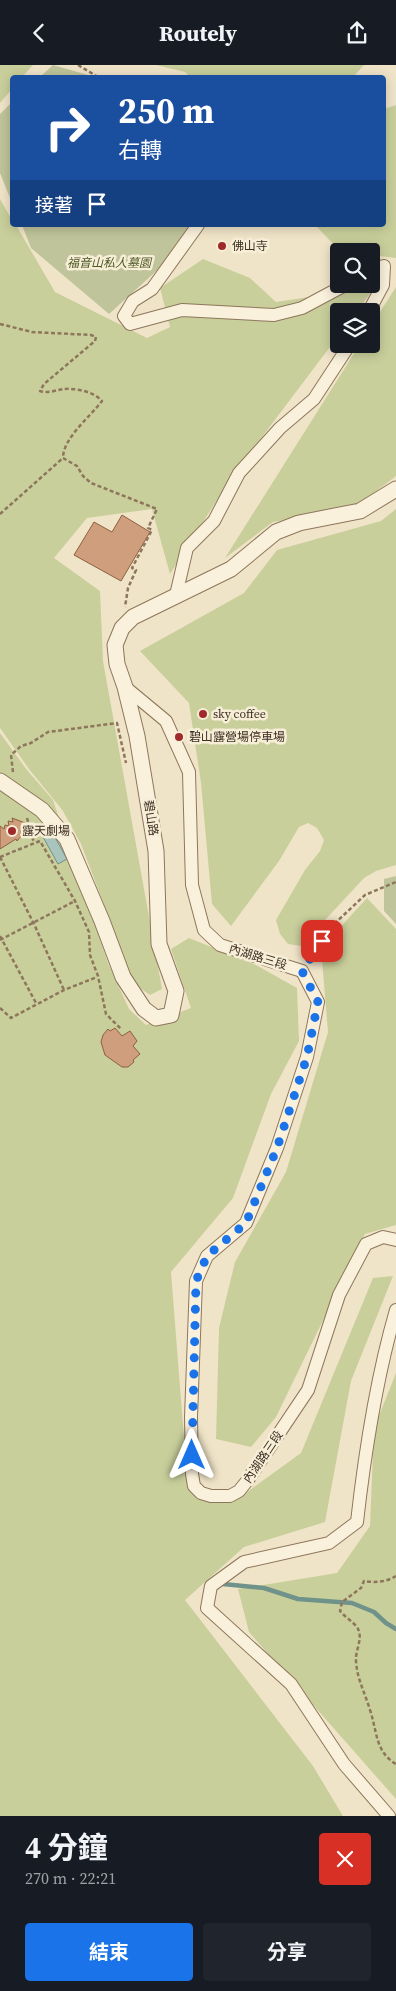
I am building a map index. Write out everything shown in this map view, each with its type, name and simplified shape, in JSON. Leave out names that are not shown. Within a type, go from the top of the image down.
[{"type":"street","points":[[197,227],[152,289],[133,301],[124,316],[130,324],[182,310],[274,315],[302,307],[330,293]]},
{"type":"street","points":[[380,267],[384,266],[383,285],[380,291]]},
{"type":"street","points":[[176,595],[187,548],[214,521],[239,473],[280,428],[314,399],[344,353]]},
{"type":"street","points":[[122,628],[132,617],[231,569],[276,532],[299,523],[360,511],[396,489]]},
{"type":"street","name":"碧山路","points":[[4,776],[42,810],[67,839],[102,921],[123,977],[144,1009],[156,1018],[171,1015],[176,991],[159,944],[156,851],[136,736],[125,687],[117,665],[115,645],[122,628]]},
{"type":"street","name":"內湖路三段","points":[[125,687],[166,721],[189,772],[192,885],[204,929],[220,945],[302,971],[318,1002],[307,1057],[277,1148],[246,1223],[207,1256],[196,1281],[191,1417],[192,1473],[194,1486],[201,1493],[211,1496],[230,1496],[239,1491],[247,1481],[308,1390],[339,1295],[366,1244],[383,1237],[396,1241]]},
{"type":"street","points":[[389,1816],[344,1764],[290,1684],[207,1608],[211,1586],[244,1563],[329,1543],[357,1522],[365,1450],[388,1337],[396,1311]]},
{"type":"path","points":[[78,65],[95,75]]},
{"type":"path","points":[[0,324],[32,332],[91,335],[96,337],[95,341],[44,384],[40,391],[44,393],[67,389],[86,392],[97,395],[102,401],[69,437],[63,450],[64,458]]},
{"type":"path","points":[[0,514],[64,458]]},
{"type":"path","points":[[64,458],[77,466],[83,476],[91,483],[158,509],[148,528],[152,530],[132,568],[136,570],[128,588],[122,628]]},
{"type":"path","points":[[4,776],[15,773],[11,755],[21,745],[31,743],[48,732],[117,723],[127,770]]},
{"type":"path","points":[[27,818],[34,843]]},
{"type":"path","points":[[64,990],[34,924],[0,857],[40,841],[75,901],[89,932],[90,955],[98,976],[106,1014],[122,1030]]},
{"type":"path","points":[[302,971],[332,925],[365,895],[396,882]]},
{"type":"path","points":[[36,1004],[1,939],[34,924],[75,901]]},
{"type":"path","points":[[0,1008],[11,1018],[64,990],[98,976]]},
{"type":"path","points":[[396,1576],[391,1579],[372,1582],[364,1581],[361,1588],[342,1602],[340,1611],[357,1628],[360,1641],[356,1660],[361,1689],[371,1711],[376,1737],[381,1750],[396,1764]]},
{"type":"green space","points":[[0,65],[33,65],[24,75],[10,75],[10,91],[0,103]]},
{"type":"green space","points":[[53,65],[88,75],[42,75]]},
{"type":"green space","points":[[156,65],[364,65],[355,75],[188,75],[185,72]]},
{"type":"green space","points":[[10,104],[10,198],[0,173],[0,114]]},
{"type":"green space","points":[[396,105],[396,258],[380,256],[380,243],[332,243],[317,227],[386,227],[386,108]]},
{"type":"green space","points":[[0,199],[10,216],[10,227],[17,227],[55,292],[147,338],[170,327],[160,288],[203,259],[250,278],[276,302],[335,293],[370,293],[363,303],[330,303],[330,347],[231,478],[170,574],[152,509],[87,518],[54,558],[100,591],[103,661],[162,989],[150,995],[134,984],[81,844],[63,811],[29,769],[0,728]]},
{"type":"green space","name":"福音山私人墓園","points":[[23,227],[194,227],[185,245],[109,314],[31,248]]},
{"type":"green space","points":[[396,287],[396,476],[352,510],[273,522],[225,558],[354,353],[380,353],[380,312]]},
{"type":"green space","points":[[396,509],[396,865],[376,871],[364,878],[301,946],[288,944],[280,934],[276,920],[305,870],[320,851],[324,840],[317,828],[308,823],[299,827],[279,861],[231,926],[212,904],[201,783],[189,703],[140,651],[244,593],[277,550],[381,521]]},
{"type":"green space","points":[[0,733],[27,770],[53,800],[108,963],[129,1009],[146,1025],[191,1008],[171,949],[189,938],[256,965],[297,988],[299,1041],[271,1094],[233,1198],[171,1272],[188,1489],[232,1503],[301,1453],[373,1278],[393,1276],[351,1381],[325,1522],[244,1547],[185,1600],[313,1766],[343,1816],[0,1816]]},
{"type":"green space","points":[[396,876],[396,924],[384,911],[384,879]]},
{"type":"green space","points":[[367,898],[396,929],[396,1225],[365,1234],[276,1417],[251,1447],[216,1439],[219,1328],[235,1262],[286,1172],[328,1032],[321,948]]},
{"type":"green space","points":[[396,1373],[396,1799],[249,1632],[238,1589],[337,1573],[370,1526],[374,1428]]},
{"type":"water","points":[[52,832],[67,859],[58,864],[43,837]]},
{"type":"building","points":[[122,515],[150,532],[121,581],[74,555],[94,522],[112,532]]},
{"type":"building","name":"露天劇場","points":[[12,818],[28,824],[22,832],[24,833],[17,841],[16,839],[0,849],[0,826],[4,829],[5,825],[9,826],[8,821],[13,822]]},
{"type":"building","points":[[115,1028],[122,1036],[130,1031],[137,1041],[133,1046],[140,1054],[128,1067],[122,1067],[105,1055],[101,1042],[103,1035],[108,1029],[110,1031]]},
{"type":"waterway","points":[[223,1584],[264,1588],[298,1599],[352,1603],[374,1612],[396,1629]]},
{"type":"place","name":"佛山寺","points":[[222,246]]},
{"type":"place","name":"sky coffee","points":[[203,714]]},
{"type":"place","name":"碧山露營場停車場","points":[[179,737]]},
{"type":"place","name":"露天劇場","points":[[12,831]]},
{"type":"route","points":[[192,1455],[191,1417],[196,1281],[207,1256],[246,1223],[277,1148],[307,1057],[318,1002],[302,971],[322,941]]}]
